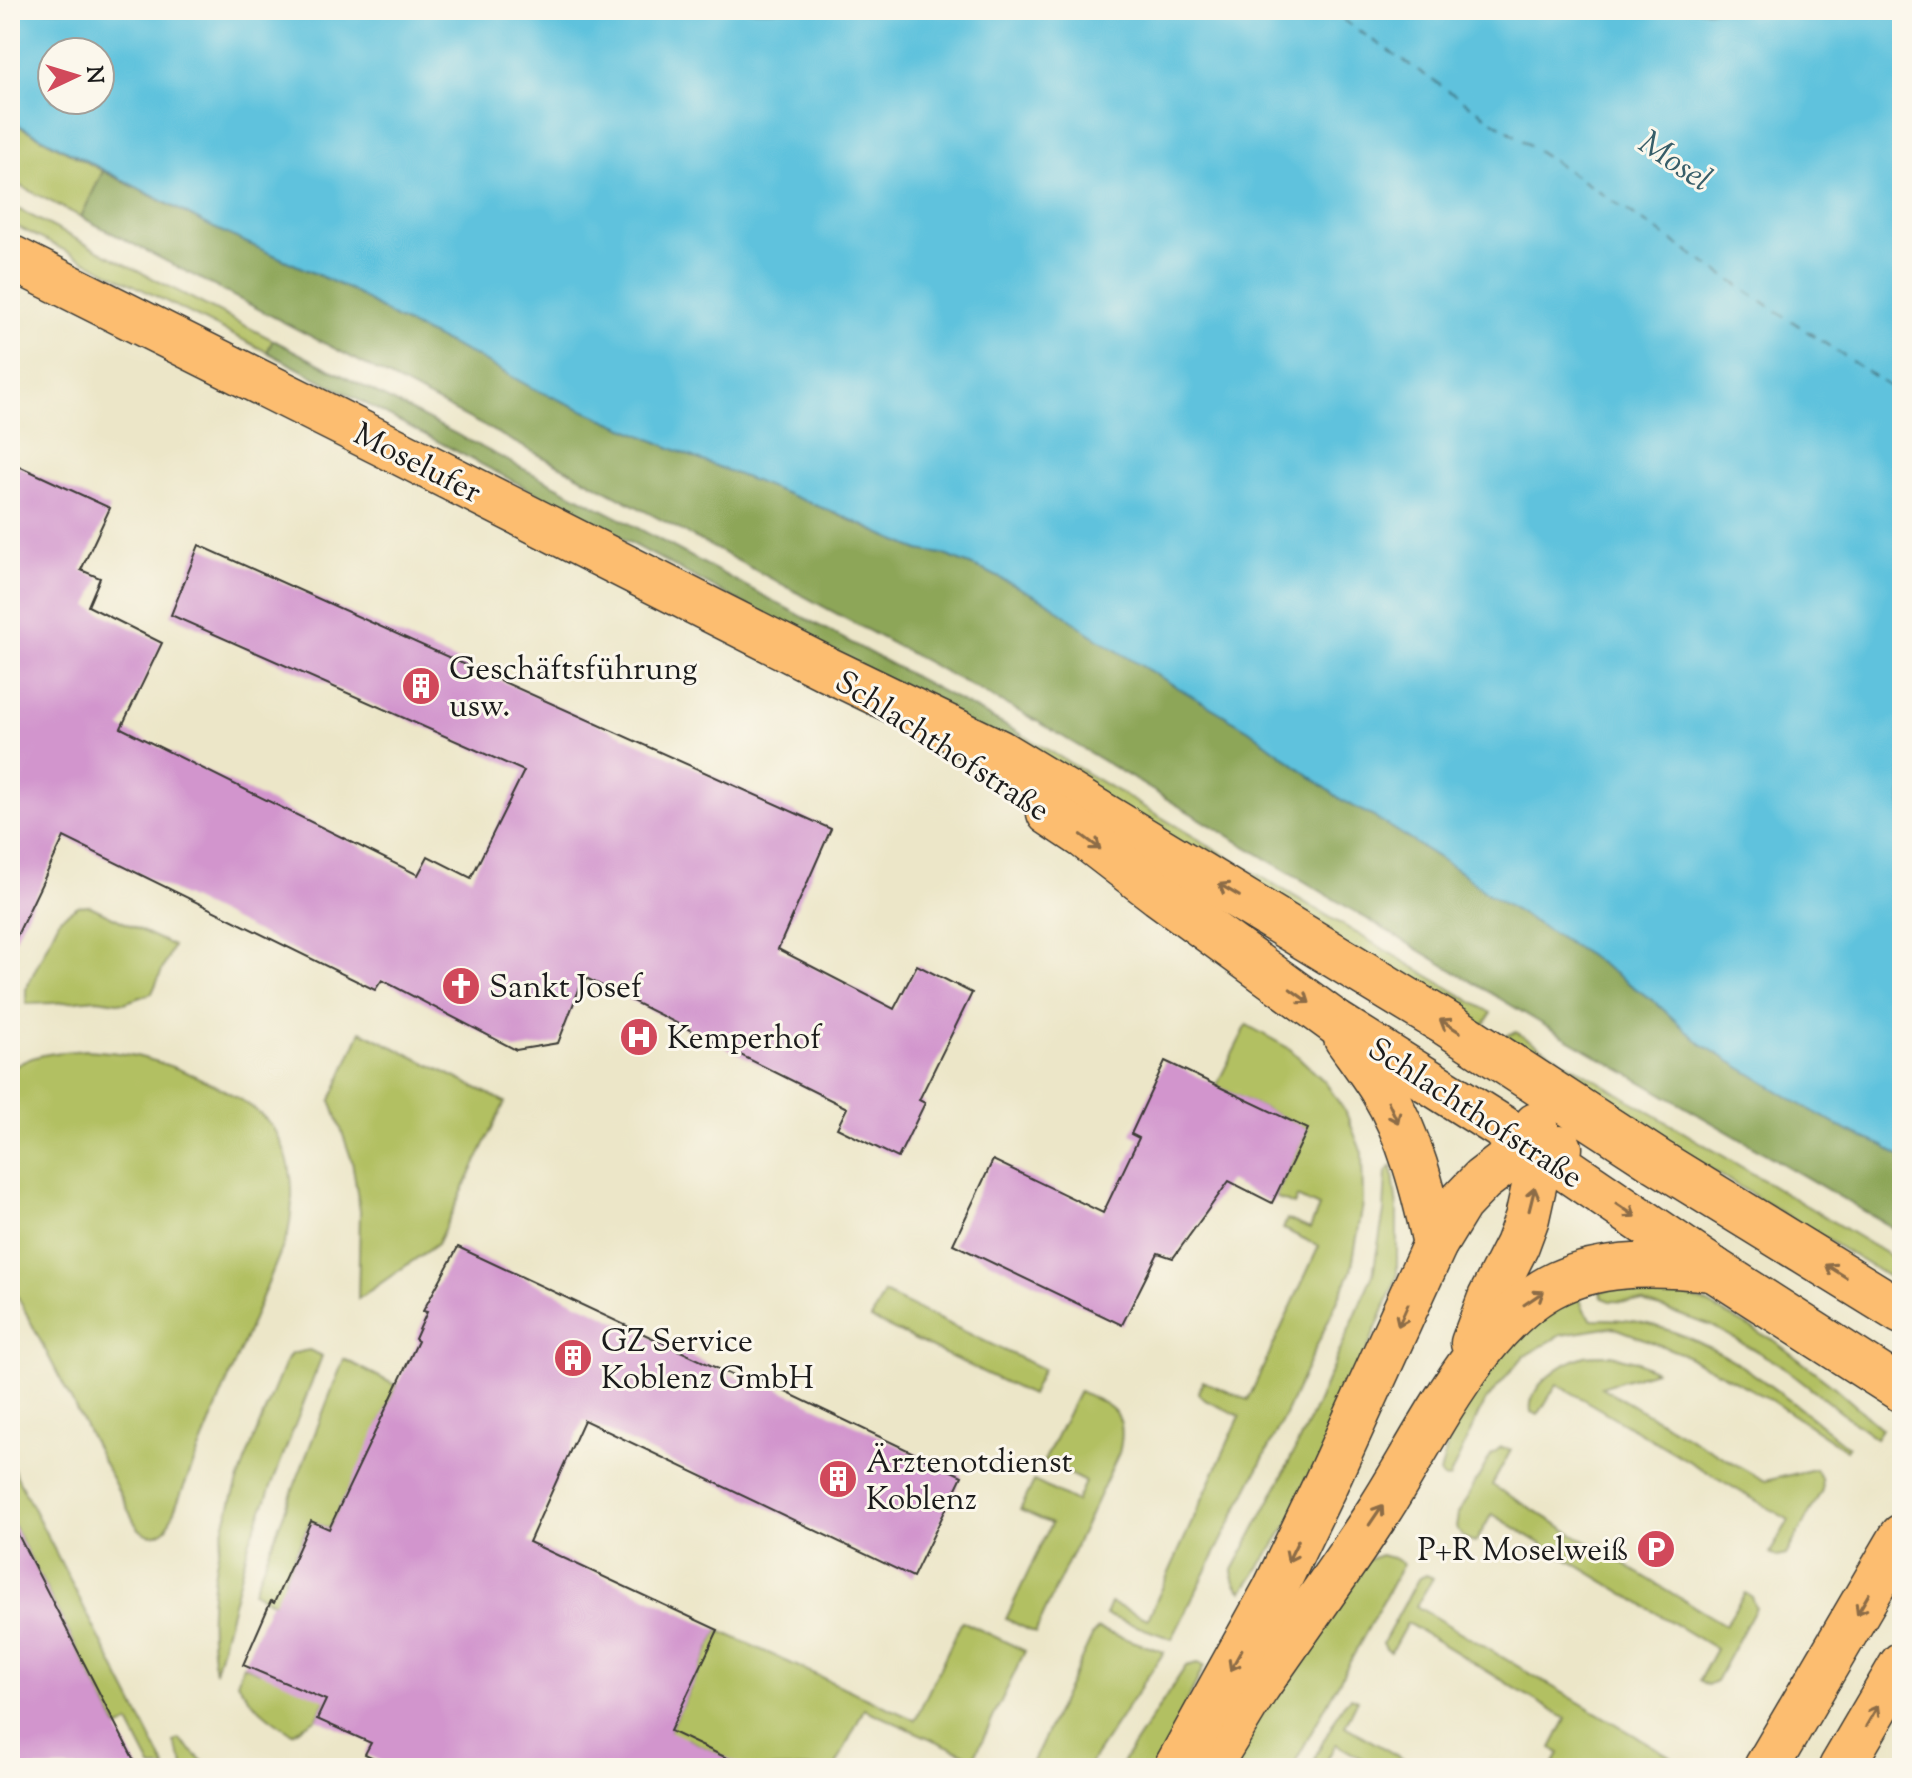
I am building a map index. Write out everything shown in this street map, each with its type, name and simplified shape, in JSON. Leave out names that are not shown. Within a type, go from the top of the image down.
[{"type":"main road","name":"Moselufer","points":[[10,257],[825,668]]},
{"type":"main road","name":"Schlachthofstraße","points":[[825,668],[929,743],[1085,837],[1336,1023],[1538,1150],[1713,1269],[1902,1390]]},
{"type":"main road","name":"Schlachthofstraße","points":[[825,668],[999,752],[1393,991],[1657,1161],[1902,1312]]},
{"type":"main road","points":[[1336,1023],[1383,1092],[1406,1140],[1435,1244]]},
{"type":"main road","points":[[1462,1376],[1486,1307],[1527,1218],[1537,1173],[1538,1150],[1533,1108],[1516,1069]]},
{"type":"main road","points":[[1176,1768],[1274,1591],[1435,1244],[1460,1203],[1482,1180],[1507,1161],[1538,1150],[1567,1147],[1609,1150],[1657,1161]]},
{"type":"main road","points":[[1208,1768],[1255,1692],[1380,1509],[1462,1376],[1514,1312],[1557,1284],[1585,1273],[1670,1265],[1713,1269]]},
{"type":"main road","points":[[1766,1768],[1902,1536]]},
{"type":"main road","points":[[1841,1768],[1902,1664]]},
{"type":"green space","points":[[10,114],[19,126],[103,171],[81,217],[10,181]]},
{"type":"green space","points":[[103,171],[212,227],[351,290],[397,319],[567,403],[919,550],[942,554],[988,572],[1048,602],[1125,656],[1249,730],[1343,801],[1374,817],[1464,874],[1485,892],[1588,955],[1655,1002],[1700,1043],[1800,1104],[1902,1158],[1902,1233],[1554,1031],[1035,720],[572,472],[81,217]]},
{"type":"green space","points":[[10,205],[273,340],[267,352],[10,223]]},
{"type":"green space","points":[[273,340],[619,518],[1021,734],[1014,749],[267,352]]},
{"type":"green space","points":[[1021,734],[1491,1013],[1481,1030],[1014,749]]},
{"type":"green space","points":[[88,905],[173,946],[152,993],[124,1003],[97,999],[26,1004],[26,989],[60,918],[78,906]]},
{"type":"green space","points":[[1247,1025],[1290,1049],[1325,1082],[1346,1113],[1362,1153],[1363,1204],[1351,1271],[1284,1417],[1172,1639],[1106,1615],[1111,1603],[1148,1619],[1240,1416],[1205,1400],[1198,1393],[1203,1381],[1248,1400],[1319,1246],[1283,1229],[1287,1219],[1310,1229],[1319,1207],[1297,1197],[1294,1205],[1275,1197],[1307,1129],[1216,1086]]},
{"type":"green space","points":[[361,1031],[505,1102],[437,1244],[358,1299],[360,1211],[352,1161],[331,1100]]},
{"type":"green space","points":[[1516,1032],[1902,1263],[1902,1285],[1500,1042]]},
{"type":"green space","points":[[85,1050],[126,1054],[155,1061],[231,1094],[262,1116],[273,1128],[289,1166],[292,1206],[288,1234],[167,1528],[155,1534],[147,1534],[136,1525],[10,1282],[10,1070],[36,1057]]},
{"type":"green space","points":[[1392,1166],[1397,1208],[1397,1277],[1306,1498],[1243,1591],[1235,1582],[1233,1570],[1316,1406],[1373,1274],[1384,1212],[1386,1172]]},
{"type":"green space","points":[[1645,1283],[1706,1303],[1773,1340],[1832,1385],[1882,1429],[1876,1438],[1779,1364],[1712,1326],[1643,1302],[1611,1301],[1603,1298],[1600,1291]]},
{"type":"green space","points":[[884,1293],[1043,1369],[1031,1395],[871,1319]]},
{"type":"green space","points":[[1579,1297],[1592,1319],[1648,1324],[1703,1344],[1729,1358],[1848,1447],[1846,1450],[1766,1397],[1683,1354],[1613,1327],[1561,1335],[1523,1357],[1483,1404],[1449,1479],[1444,1479],[1440,1474],[1454,1420],[1523,1327],[1555,1303]]},
{"type":"green space","points":[[309,1350],[322,1356],[249,1543],[215,1672],[211,1632],[212,1593],[227,1515],[284,1365],[291,1354]]},
{"type":"green space","points":[[1611,1355],[1636,1361],[1655,1371],[1601,1387],[1765,1481],[1815,1469],[1821,1478],[1822,1490],[1786,1555],[1777,1557],[1770,1553],[1789,1520],[1557,1384],[1538,1415],[1531,1412],[1535,1393],[1548,1376],[1585,1356]]},
{"type":"green space","points":[[344,1359],[397,1386],[329,1529],[310,1521],[284,1580],[339,1674],[317,1718],[292,1733],[262,1711],[237,1682],[243,1665],[259,1672],[286,1609],[253,1592]]},
{"type":"green space","points":[[1079,1391],[1116,1413],[1122,1428],[1122,1439],[1119,1453],[1035,1633],[1006,1619],[1051,1524],[1020,1510],[1034,1481],[1076,1502],[1085,1482],[1044,1461]]},
{"type":"green space","points":[[1501,1447],[1511,1450],[1492,1485],[1725,1625],[1745,1593],[1752,1597],[1756,1607],[1716,1681],[1707,1685],[1699,1680],[1716,1649],[1492,1514],[1475,1543],[1463,1537],[1456,1528],[1458,1514],[1491,1455]]},
{"type":"green space","points":[[10,1463],[166,1768],[152,1768],[129,1723],[118,1729],[10,1519]]},
{"type":"green space","points":[[1380,1555],[1403,1564],[1292,1768],[1221,1768],[1363,1562]]},
{"type":"green space","points":[[1426,1575],[1433,1578],[1416,1606],[1690,1768],[1552,1768],[1559,1753],[1551,1748],[1566,1719],[1407,1623],[1391,1652],[1386,1649],[1383,1643],[1418,1579]]},
{"type":"green space","points":[[962,1621],[1025,1651],[974,1758],[864,1709],[835,1768],[745,1768],[687,1739],[673,1768],[652,1768],[718,1630],[915,1720]]},
{"type":"green space","points":[[1098,1629],[1164,1652],[1087,1768],[1030,1768],[1093,1634]]},
{"type":"green space","points":[[1198,1663],[1204,1666],[1182,1712],[1166,1768],[1119,1768],[1186,1666]]},
{"type":"green space","points":[[1351,1697],[1358,1700],[1345,1726],[1419,1768],[1378,1768],[1336,1744],[1322,1768],[1317,1766],[1315,1757],[1344,1703]]},
{"type":"green space","points":[[179,1739],[210,1768],[185,1768],[174,1742]]},
{"type":"water","name":"Mosel","points":[[10,10],[1902,10],[1902,1158],[1800,1104],[1700,1043],[1655,1002],[1588,955],[1485,892],[1464,874],[1374,817],[1343,801],[1249,730],[1125,656],[1048,602],[988,572],[942,554],[919,550],[534,389],[473,355],[397,319],[351,290],[212,227],[18,125],[10,114]]},
{"type":"building","name":"Geschäftsführung usw.","points":[[10,462],[110,508],[81,570],[100,578],[88,606],[162,643],[121,728],[418,875],[428,856],[471,878],[524,771],[171,615],[199,545],[831,829],[778,949],[894,1009],[917,965],[972,993],[919,1100],[925,1103],[898,1158],[837,1128],[847,1108],[584,977],[558,1043],[516,1050],[382,980],[375,990],[64,837],[10,950]]},
{"type":"building","points":[[1165,1061],[1308,1129],[1272,1203],[1229,1181],[1173,1258],[1158,1253],[1122,1325],[953,1244],[993,1160],[1103,1213],[1139,1138],[1131,1134]]},
{"type":"building","points":[[458,1247],[742,1380],[746,1373],[962,1476],[913,1577],[584,1420],[529,1542],[718,1630],[670,1731],[748,1768],[395,1768],[365,1754],[371,1743],[317,1719],[326,1700],[243,1665],[311,1521],[329,1529],[418,1341],[415,1339],[427,1312],[423,1311]]},
{"type":"building","points":[[10,1519],[121,1735],[138,1768],[10,1768]]},
{"type":"ferry route","points":[[1328,10],[1902,395]]},
{"type":"place","name":"Geschäftsführung usw.","points":[[421,686]]},
{"type":"place","name":"Sankt Josef","points":[[461,986]]},
{"type":"place","name":"Kemperhof","points":[[639,1037]]},
{"type":"place","name":"GZ Service Koblenz GmbH","points":[[573,1358]]},
{"type":"place","name":"Ärztenotdienst Koblenz","points":[[838,1479]]},
{"type":"place","name":"P+R Moselweiß","points":[[1656,1549]]}]
